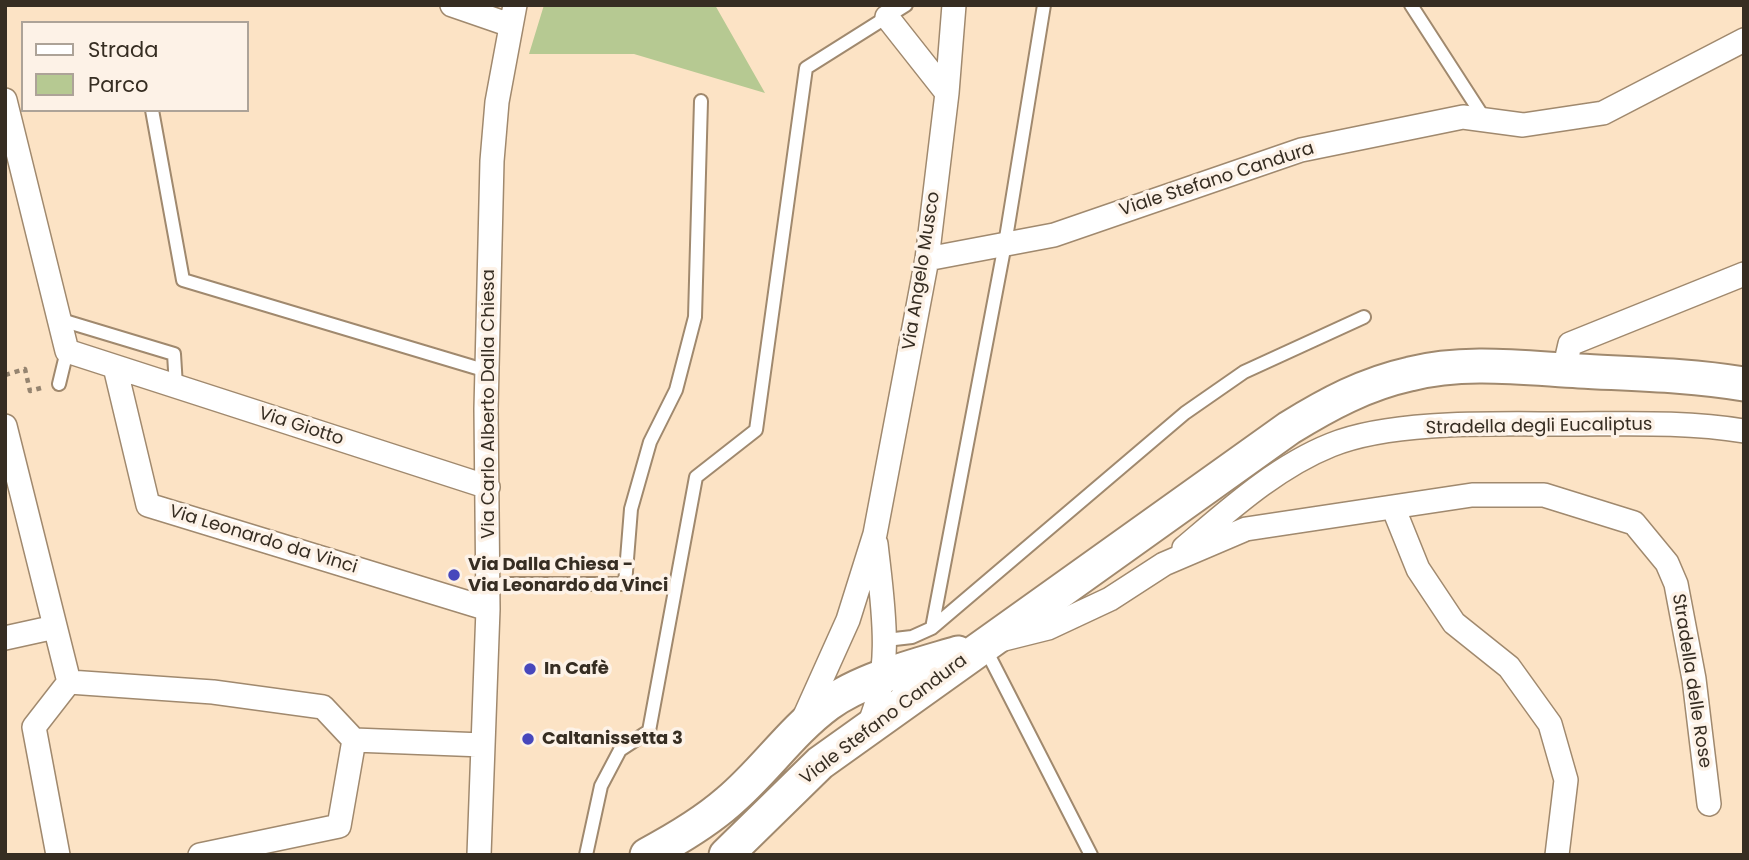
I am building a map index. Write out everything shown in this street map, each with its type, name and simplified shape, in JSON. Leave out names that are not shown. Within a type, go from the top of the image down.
[{"type":"main road","name":"Viale Stefano Candura","points":[[738,848],[820,764],[1289,428],[1329,403],[1368,386],[1413,373],[1518,366],[1707,378],[1744,384]]},
{"type":"main road","name":"Viale Stefano Candura","points":[[647,855],[687,832],[729,802],[799,728],[831,702],[883,678],[984,645]]},
{"type":"street","points":[[452,5],[513,15]]},
{"type":"street","name":"Via Angelo Musco","points":[[875,534],[927,259],[947,93],[954,5]]},
{"type":"street","points":[[896,11],[947,93]]},
{"type":"street","name":"Via Carlo Alberto Dalla Chiesa","points":[[482,853],[481,778],[489,584],[487,371],[492,161],[498,103],[513,15]]},
{"type":"street","name":"Viale Stefano Candura","points":[[927,259],[1054,235],[1301,150],[1463,117],[1523,125],[1603,113],[1744,40]]},
{"type":"street","points":[[5,100],[67,351],[115,367]]},
{"type":"street","points":[[1564,370],[1570,344],[1744,274]]},
{"type":"street","name":"Via Giotto","points":[[115,367],[488,486]]},
{"type":"street","name":"Via Leonardo da Vinci","points":[[115,367],[148,505],[488,609]]},
{"type":"street","name":"Stradella degli Eucaliptus","points":[[1164,564],[1260,485],[1332,444],[1394,430],[1478,424],[1609,424],[1744,431]]},
{"type":"street","points":[[5,426],[69,682]]},
{"type":"street","name":"Stradella delle Rose","points":[[1164,564],[1246,529],[1472,495],[1544,495],[1634,523],[1667,563],[1676,584],[1694,679],[1709,804]]},
{"type":"street","points":[[1393,507],[1418,569],[1454,622],[1509,667],[1550,724],[1566,780],[1557,855]]},
{"type":"street","points":[[866,731],[880,699],[886,640],[875,534]]},
{"type":"street","points":[[799,728],[848,620],[875,534]]},
{"type":"street","points":[[984,645],[1048,628],[1110,599],[1164,564]]},
{"type":"street","points":[[5,638],[55,627]]},
{"type":"street","points":[[69,682],[213,692],[323,707],[354,740],[483,745]]},
{"type":"street","points":[[58,855],[34,727],[69,682]]},
{"type":"street","points":[[200,855],[339,826],[354,740]]},
{"type":"lane","points":[[932,628],[1005,244],[1044,5]]},
{"type":"lane","points":[[1411,5],[1484,118]]},
{"type":"lane","points":[[586,855],[601,786],[620,750],[649,731],[696,477],[756,430],[806,68],[896,11]]},
{"type":"lane","points":[[489,584],[625,584],[631,509],[650,442],[676,390],[695,317],[701,102]]},
{"type":"lane","points":[[152,112],[183,280],[487,371]]},
{"type":"lane","points":[[886,640],[912,637],[932,628],[1185,413],[1244,372],[1364,317]]},
{"type":"lane","points":[[58,319],[174,354],[176,386]]},
{"type":"lane","points":[[59,384],[67,351]]},
{"type":"lane","points":[[984,645],[1091,855]]},
{"type":"path","points":[[5,375],[25,369],[30,391],[59,384]]},
{"type":"green space","points":[[544,5],[715,5],[765,93],[634,54],[529,54]]},
{"type":"place","name":"Via Dalla Chiesa - Via Leonardo da Vinci","points":[[454,575]]},
{"type":"place","name":"In Cafè","points":[[530,669]]},
{"type":"place","name":"Caltanissetta 3","points":[[528,739]]}]
